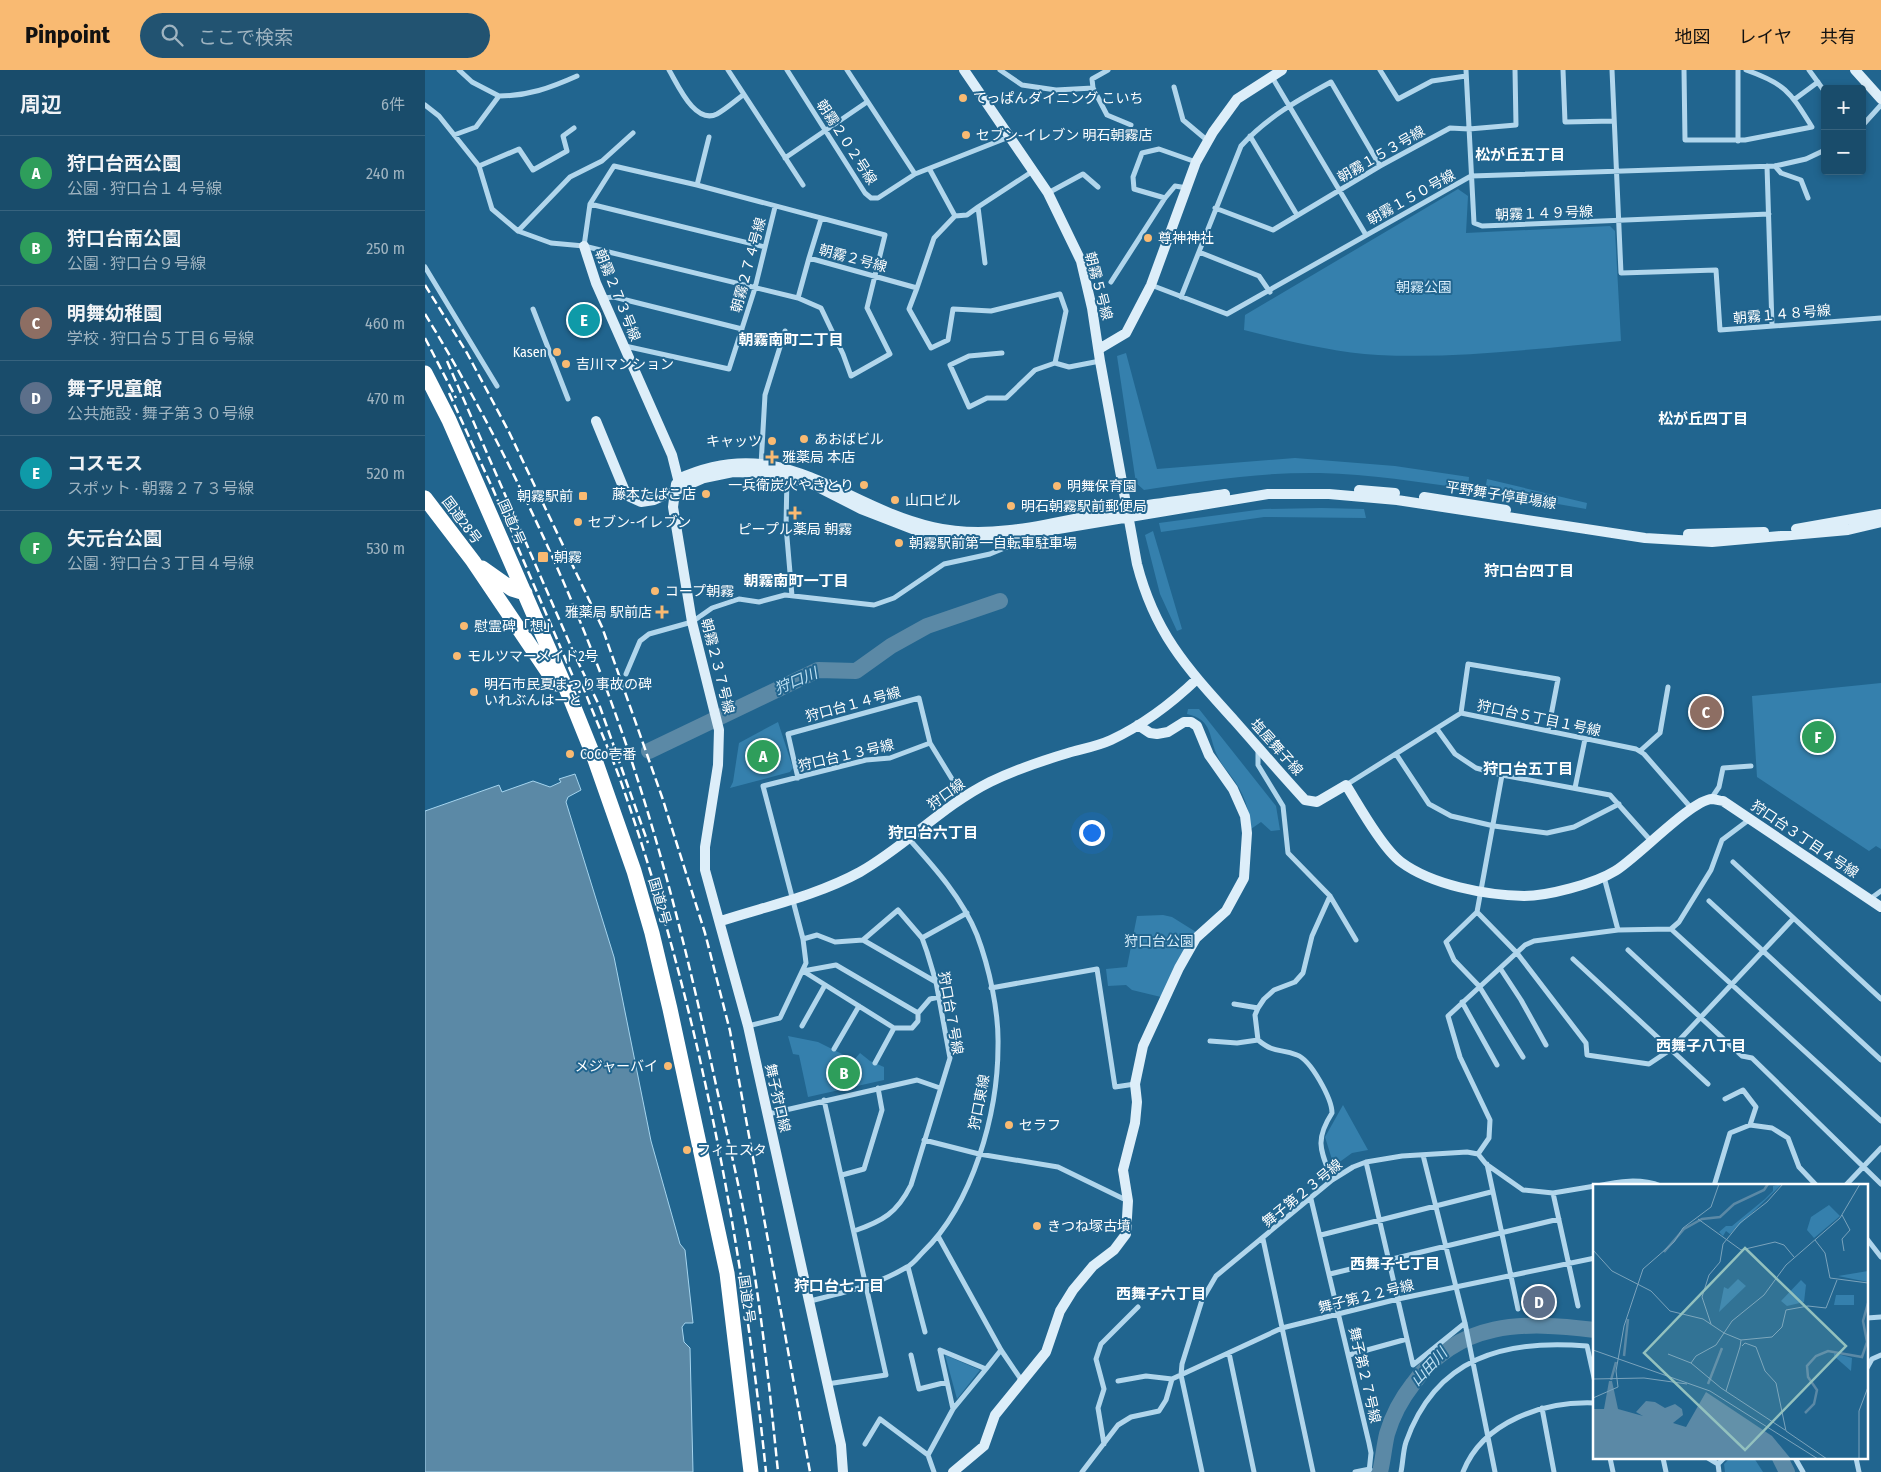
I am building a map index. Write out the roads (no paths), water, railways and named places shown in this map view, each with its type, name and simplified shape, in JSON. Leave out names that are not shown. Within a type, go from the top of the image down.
[{"type":"highway","name":"国道2号","points":[[425,373],[449,420],[571,700],[601,775],[631,863],[652,933],[727,1274],[751,1472]]},
{"type":"highway","name":"国道28号","points":[[425,498],[473,561],[557,685],[571,700]]},
{"type":"highway","points":[[486,571],[500,570],[509,556]]},
{"type":"highway","name":"国道28号","points":[[473,561],[512,589],[525,593]]},
{"type":"street","points":[[459,70],[472,82],[499,96],[520,96],[545,90],[577,76]]},
{"type":"street","points":[[669,70],[692,106],[700,114],[707,116],[717,114],[743,95]]},
{"type":"street","points":[[728,70],[803,185]]},
{"type":"street","name":"朝霧２０２号線","points":[[787,70],[865,193],[871,198],[878,198],[915,174],[930,170],[1010,136]]},
{"type":"street","points":[[847,70],[915,174]]},
{"type":"street","name":"朝霧５号線","points":[[964,70],[1048,193],[1081,261],[1092,308],[1127,513]]},
{"type":"street","points":[[1000,70],[1022,85],[1056,90],[1093,88]]},
{"type":"street","points":[[1107,70],[1092,79],[1093,88],[1107,116],[1131,125]]},
{"type":"street","points":[[1099,349],[1126,333],[1151,285],[1196,162],[1208,141],[1237,99],[1282,70]]},
{"type":"street","points":[[1380,70],[1398,99],[1432,81],[1466,73]]},
{"type":"street","name":"朝霧１５３号線","points":[[1215,208],[1273,230],[1380,166],[1450,128],[1469,129],[1517,124],[1515,70]]},
{"type":"street","points":[[1563,70],[1565,122],[1614,121]]},
{"type":"street","points":[[1612,70],[1620,222]]},
{"type":"street","points":[[1684,70],[1685,140],[1738,141],[1812,127],[1795,99],[1784,86],[1773,79],[1746,70]]},
{"type":"street","points":[[1738,70],[1738,141]]},
{"type":"street","points":[[1809,70],[1821,86]]},
{"type":"street","points":[[1855,70],[1881,99]]},
{"type":"street","name":"朝霧１４９号線","points":[[1466,73],[1474,223],[1482,226],[1620,222],[1769,214]]},
{"type":"street","points":[[1272,76],[1366,235]]},
{"type":"street","points":[[1181,297],[1241,146],[1250,136],[1288,105],[1331,82],[1380,166]]},
{"type":"street","points":[[1795,99],[1818,82]]},
{"type":"street","points":[[1174,88],[1183,120],[1208,141]]},
{"type":"street","points":[[454,135],[476,127],[499,96]]},
{"type":"street","points":[[785,158],[867,102]]},
{"type":"street","points":[[425,105],[439,116],[479,166],[492,209],[518,231],[551,243],[583,246],[798,298],[821,308],[843,354],[851,376],[890,354],[867,308],[875,276]]},
{"type":"street","points":[[1866,122],[1881,105]]},
{"type":"street","points":[[479,166],[519,149],[533,170],[567,151],[563,136],[573,128]]},
{"type":"street","points":[[518,231],[570,177],[602,160],[633,133]]},
{"type":"street","points":[[1250,136],[1297,215]]},
{"type":"street","points":[[697,185],[709,137]]},
{"type":"street","points":[[1165,198],[1134,189],[1133,177],[1142,153],[1159,149],[1196,162]]},
{"type":"street","name":"朝霧１５０号線","points":[[1151,285],[1227,314],[1270,292],[1471,176],[1775,166],[1806,158],[1821,152]]},
{"type":"street","name":"朝霧２７３号線","points":[[678,479],[673,455],[602,298],[583,246],[590,204],[614,166],[697,185],[775,208],[885,235],[875,276]]},
{"type":"street","points":[[1767,166],[1773,326]]},
{"type":"street","points":[[1775,166],[1781,173],[1801,180],[1808,198]]},
{"type":"street","points":[[930,170],[955,216]]},
{"type":"street","points":[[1034,171],[967,215],[955,216],[934,238],[909,308],[931,348],[948,340],[953,309],[991,311],[1060,294],[1066,311],[1055,363]]},
{"type":"street","points":[[1048,193],[1083,174],[1098,187]]},
{"type":"street","points":[[1111,282],[1165,198],[1175,186],[1188,188]]},
{"type":"street","points":[[590,204],[765,247]]},
{"type":"street","points":[[978,207],[985,263]]},
{"type":"street","name":"朝霧２７４号線","points":[[623,345],[729,369],[755,288],[775,208]]},
{"type":"street","points":[[809,258],[821,219]]},
{"type":"street","name":"朝霧１４８号線","points":[[1620,222],[1621,273],[1716,270],[1720,330],[1881,318]]},
{"type":"street","points":[[1199,252],[1259,276],[1270,292]]},
{"type":"street","name":"朝霧２号線","points":[[798,298],[809,258],[917,288]]},
{"type":"street","points":[[425,267],[497,386]]},
{"type":"street","points":[[602,298],[614,297],[741,329]]},
{"type":"street","points":[[533,309],[568,400]]},
{"type":"street","points":[[761,468],[765,395],[785,331]]},
{"type":"street","points":[[1002,354],[969,356],[950,365],[969,407],[987,398],[1006,398],[1035,370],[1055,363],[1069,367],[1100,361]]},
{"type":"street","points":[[596,420],[617,474],[630,497],[641,502],[654,500],[703,478],[761,468]]},
{"type":"street","points":[[674,490],[678,479],[723,464],[811,476],[894,515],[934,527],[980,533],[1127,513]]},
{"type":"street","points":[[788,473],[861,509],[923,534],[979,540],[1017,536],[1127,513]]},
{"type":"street","points":[[788,473],[786,526],[791,596]]},
{"type":"street","name":"平野舞子停車場線","points":[[1127,513],[1267,488],[1336,488],[1377,491],[1645,532],[1677,534],[1781,531],[1881,514]]},
{"type":"street","name":"朝霧２３７号線","points":[[674,490],[673,507],[692,622],[719,730]]},
{"type":"street","name":"平野舞子停車場線","points":[[1127,513],[1268,494],[1329,494],[1397,500],[1645,538],[1712,542],[1843,530],[1881,522]]},
{"type":"street","points":[[953,1472],[984,1446],[995,1415],[1046,1352],[1060,1311],[1073,1290],[1093,1266],[1114,1250],[1126,1234],[1128,1201],[1123,1170],[1135,1123],[1137,1102],[1135,1084],[1143,1046],[1179,968],[1196,938],[1226,911],[1244,878],[1247,833],[1241,807],[1233,789],[1209,755],[1197,726],[1191,722],[1184,722],[1168,732],[1157,734],[1149,733],[1138,725],[1177,698],[1197,679],[1175,652],[1153,615],[1144,591],[1127,513]]},
{"type":"street","points":[[626,674],[640,641],[649,634],[692,622],[712,608],[739,599],[759,602],[791,596],[874,605],[894,598],[944,564],[990,554],[1007,547],[1017,536]]},
{"type":"street","points":[[1461,713],[1467,664],[1558,680],[1548,731]]},
{"type":"street","name":"塩屋舞子線","points":[[1197,679],[1305,800],[1317,802],[1346,785]]},
{"type":"street","points":[[1668,687],[1660,734],[1640,751],[1691,809]]},
{"type":"street","name":"狩口台１４号線","points":[[798,778],[788,734],[919,698],[930,743],[963,797]]},
{"type":"street","name":"狩口台５丁目１号線","points":[[1346,785],[1461,713],[1636,748],[1640,751]]},
{"type":"street","name":"狩口線","points":[[721,921],[792,900],[837,884],[860,872],[909,839],[963,797],[1032,764],[1110,740],[1138,725]]},
{"type":"street","points":[[1437,729],[1455,754],[1476,768],[1502,776],[1610,795],[1652,842]]},
{"type":"street","name":"舞子狩口線","points":[[719,730],[718,765],[705,847],[705,870],[721,921],[748,1026],[841,1445],[843,1472]]},
{"type":"street","points":[[1575,788],[1585,739]]},
{"type":"street","name":"狩口台１３号線","points":[[792,900],[763,786],[866,760],[890,758],[930,743]]},
{"type":"street","points":[[1258,748],[1258,765],[1283,806],[1288,853],[1330,896],[1356,940]]},
{"type":"street","points":[[1396,754],[1429,804],[1451,816],[1494,826],[1547,834],[1574,827],[1619,804]]},
{"type":"street","points":[[1346,785],[1371,824],[1399,861],[1430,879],[1482,891],[1525,896],[1569,888],[1604,877],[1615,871],[1691,809],[1711,799],[1719,787],[1723,768],[1751,766]]},
{"type":"street","points":[[1502,776],[1477,912],[1446,942],[1454,960],[1479,986],[1523,1057]]},
{"type":"street","name":"狩口台３丁目４号線","points":[[1711,799],[1723,801],[1881,907]]},
{"type":"street","points":[[1593,1186],[1553,1193],[1523,1190],[1486,1164],[1478,1154],[1489,1138],[1491,1120],[1460,1057],[1448,1016],[1525,945],[1535,941],[1618,930],[1671,929],[1679,922],[1711,870],[1722,840],[1750,819]]},
{"type":"street","name":"狩口東線","points":[[810,1301],[867,1286],[908,1267],[938,1236],[965,1192],[979,1154],[989,1118],[998,1044],[987,965],[967,913],[951,888],[909,839]]},
{"type":"street","points":[[1733,862],[1881,998]]},
{"type":"street","points":[[1604,877],[1618,930]]},
{"type":"street","points":[[1869,899],[1881,891]]},
{"type":"street","points":[[1330,896],[1312,936],[1303,973],[1295,982],[1274,990],[1264,999],[1255,1015],[1258,1040],[1269,1050],[1297,1055],[1307,1060],[1332,1108],[1320,1132],[1320,1142],[1332,1180]]},
{"type":"street","points":[[748,1026],[780,1018],[803,971],[806,962],[803,940],[792,900]]},
{"type":"street","points":[[1709,901],[1881,1060]]},
{"type":"street","name":"狩口台７号線","points":[[854,1231],[880,1222],[903,1200],[911,1185],[950,1058],[936,982],[921,938],[898,910],[863,940]]},
{"type":"street","points":[[1477,912],[1517,953],[1586,1043],[1587,1056],[1649,1064],[1670,1050],[1793,918]]},
{"type":"street","points":[[921,938],[967,913]]},
{"type":"street","points":[[1671,929],[1881,1121]]},
{"type":"street","points":[[803,940],[817,935],[835,942],[863,940],[936,982]]},
{"type":"street","points":[[1628,950],[1742,1056],[1752,1058],[1881,1184]]},
{"type":"street","points":[[1573,959],[1708,1084]]},
{"type":"street","points":[[803,971],[836,965],[918,1012]]},
{"type":"street","points":[[1500,968],[1521,1000],[1546,1045]]},
{"type":"street","points":[[991,988],[1097,970],[1115,1087],[1135,1084]]},
{"type":"street","points":[[803,971],[894,1028],[912,1028],[918,1021],[918,1012],[930,999],[939,997]]},
{"type":"street","points":[[803,1026],[825,985]]},
{"type":"street","points":[[1462,1002],[1497,1066]]},
{"type":"street","points":[[1233,1004],[1258,1008]]},
{"type":"street","points":[[835,1049],[859,1006]]},
{"type":"street","points":[[875,1063],[894,1028]]},
{"type":"street","points":[[1210,1041],[1237,1043],[1258,1040]]},
{"type":"street","points":[[768,1114],[917,1080],[940,1088]]},
{"type":"street","points":[[842,1175],[864,1169],[882,1110],[878,1088]]},
{"type":"street","points":[[1725,1100],[1743,1090],[1756,1107],[1751,1125]]},
{"type":"street","points":[[824,1100],[886,1375],[827,1384]]},
{"type":"street","points":[[1715,1184],[1730,1133],[1751,1125],[1772,1128],[1788,1138],[1799,1167],[1815,1184]]},
{"type":"street","points":[[924,1140],[979,1154],[1058,1167],[1128,1201]]},
{"type":"street","points":[[1847,1184],[1881,1148]]},
{"type":"street","name":"舞子第２３号線","points":[[1181,1375],[1182,1364],[1202,1300],[1216,1276],[1332,1180],[1353,1167],[1366,1162],[1423,1155],[1467,1152],[1478,1154]]},
{"type":"street","points":[[1423,1155],[1465,1323],[1495,1472]]},
{"type":"street","points":[[1366,1162],[1413,1365],[1465,1323]]},
{"type":"street","points":[[1486,1164],[1509,1276],[1518,1309]]},
{"type":"street","points":[[1620,1183],[1649,1181],[1656,1184]]},
{"type":"street","points":[[1321,1235],[1491,1192]]},
{"type":"street","points":[[1553,1193],[1578,1306]]},
{"type":"street","name":"舞子第２７号線","points":[[1311,1198],[1340,1314],[1371,1453],[1370,1470]]},
{"type":"street","points":[[1330,1274],[1559,1219]]},
{"type":"street","points":[[938,1236],[1001,1350],[1022,1382]]},
{"type":"street","points":[[1263,1239],[1313,1472]]},
{"type":"street","points":[[1869,1242],[1881,1257]]},
{"type":"street","name":"舞子第２２号線","points":[[1172,1379],[1283,1328],[1398,1298],[1593,1258]]},
{"type":"street","points":[[908,1267],[925,1332]]},
{"type":"street","points":[[1104,1444],[1098,1408],[1104,1388],[1097,1359],[1101,1344],[1138,1307]]},
{"type":"street","points":[[1349,1355],[1407,1339]]},
{"type":"street","points":[[1401,1472],[1405,1444],[1418,1413],[1430,1396],[1473,1360],[1510,1349],[1546,1343],[1587,1346],[1593,1373]]},
{"type":"street","points":[[953,1409],[940,1350],[986,1369]]},
{"type":"street","points":[[928,1454],[953,1409],[1001,1350]]},
{"type":"street","points":[[1229,1353],[1254,1472]]},
{"type":"street","points":[[911,1355],[919,1389],[947,1382]]},
{"type":"street","points":[[1869,1365],[1872,1360],[1881,1355]]},
{"type":"street","points":[[1181,1375],[1202,1472]]},
{"type":"street","points":[[1082,1472],[1118,1425],[1131,1418],[1159,1411],[1167,1400],[1172,1379],[1145,1376],[1118,1381]]},
{"type":"street","points":[[1463,1472],[1467,1462],[1488,1436],[1506,1423],[1542,1408],[1593,1403]]},
{"type":"street","points":[[1542,1408],[1554,1472]]},
{"type":"street","points":[[865,1444],[880,1419],[928,1454],[934,1472]]},
{"type":"street","points":[[1711,1460],[1717,1464],[1719,1472]]},
{"type":"street","points":[[1717,1464],[1722,1460]]},
{"type":"street","points":[[1796,1460],[1803,1472]]},
{"type":"street","points":[[1355,1472],[1370,1470]]},
{"type":"waterway","name":"狩口川","points":[[649,751],[818,670],[856,671],[891,646],[927,626],[1000,601]]},
{"type":"waterway","name":"山田川","points":[[1380,1472],[1387,1434],[1401,1401],[1431,1363],[1450,1347],[1472,1336],[1518,1326],[1569,1327],[1593,1330]]},
{"type":"waterway","name":"山田川","points":[[1781,1460],[1787,1472]]},
{"type":"railway","points":[[425,285],[467,353],[509,432],[602,627],[662,797],[705,933],[730,1031],[810,1472]]},
{"type":"railway","points":[[425,314],[484,418],[539,527],[588,640],[642,794],[666,876],[687,959],[741,1197],[762,1323],[778,1472]]},
{"type":"railway","points":[[425,338],[456,398]]},
{"type":"railway","points":[[447,361],[576,658],[600,707],[648,843]]},
{"type":"railway","points":[[449,393],[492,487],[580,693]]},
{"type":"railway","points":[[582,684],[620,779],[648,863],[694,1035],[730,1209],[744,1296],[766,1472]]},
{"type":"place","name":"てっぱんダイニング こいち","points":[[963,98]]},
{"type":"place","name":"セブン-イレブン 明石朝霧店","points":[[966,135]]},
{"type":"place","name":"尊神神社","points":[[1148,238]]},
{"type":"place","name":"コスモス","points":[[584,320]]},
{"type":"place","name":"Kasen","points":[[557,352]]},
{"type":"place","name":"吉川マンション","points":[[566,364]]},
{"type":"place","name":"あおばビル","points":[[804,439]]},
{"type":"place","name":"キャッツ","points":[[772,441]]},
{"type":"place","name":"雅薬局 本店","points":[[772,457]]},
{"type":"place","name":"一兵衛炭火やきとり","points":[[864,485]]},
{"type":"place","name":"明舞保育園","points":[[1057,486]]},
{"type":"place","name":"藤本たばこ店","points":[[706,494]]},
{"type":"place","name":"朝霧駅前","points":[[583,496]]},
{"type":"place","name":"山口ビル","points":[[895,500]]},
{"type":"place","name":"明石朝霧駅前郵便局","points":[[1011,506]]},
{"type":"place","name":"ピープル薬局 朝霧","points":[[795,513]]},
{"type":"place","name":"セブン-イレブン","points":[[578,522]]},
{"type":"place","name":"朝霧駅前第一自転車駐車場","points":[[899,543]]},
{"type":"place","name":"朝霧","points":[[543,557]]},
{"type":"place","name":"コープ朝霧","points":[[655,591]]},
{"type":"place","name":"雅薬局 駅前店","points":[[662,612]]},
{"type":"place","name":"慰霊碑「想」","points":[[464,626]]},
{"type":"place","name":"モルツマーメイド2号","points":[[457,656]]},
{"type":"place","name":"明石市民夏まつり事故の碑 いれぶんはーと","points":[[474,692]]},
{"type":"place","name":"明舞幼稚園","points":[[1706,712]]},
{"type":"place","name":"矢元台公園","points":[[1818,737]]},
{"type":"place","name":"CoCo壱番","points":[[570,754]]},
{"type":"place","name":"狩口台西公園","points":[[763,756]]},
{"type":"place","name":"メジャーバイ","points":[[668,1066]]},
{"type":"place","name":"狩口台南公園","points":[[844,1073]]},
{"type":"place","name":"セラフ","points":[[1009,1125]]},
{"type":"place","name":"フィエスタ","points":[[687,1150]]},
{"type":"place","name":"きつね塚古墳","points":[[1037,1226]]},
{"type":"place","name":"舞子児童館","points":[[1539,1302]]},
{"type":"district","name":"松が丘五丁目","points":[[1520,155]]},
{"type":"district","name":"朝霧南町二丁目","points":[[791,340]]},
{"type":"district","name":"松が丘四丁目","points":[[1703,419]]},
{"type":"district","name":"狩口台四丁目","points":[[1529,571]]},
{"type":"district","name":"朝霧南町一丁目","points":[[796,581]]},
{"type":"district","name":"狩口台五丁目","points":[[1528,769]]},
{"type":"district","name":"狩口台六丁目","points":[[933,833]]},
{"type":"district","name":"西舞子八丁目","points":[[1701,1046]]},
{"type":"district","name":"西舞子七丁目","points":[[1395,1264]]},
{"type":"district","name":"狩口台七丁目","points":[[839,1286]]},
{"type":"district","name":"西舞子六丁目","points":[[1161,1294]]},
{"type":"park label","name":"朝霧公園","points":[[1424,287]]},
{"type":"park label","name":"狩口台公園","points":[[1159,941]]}]
